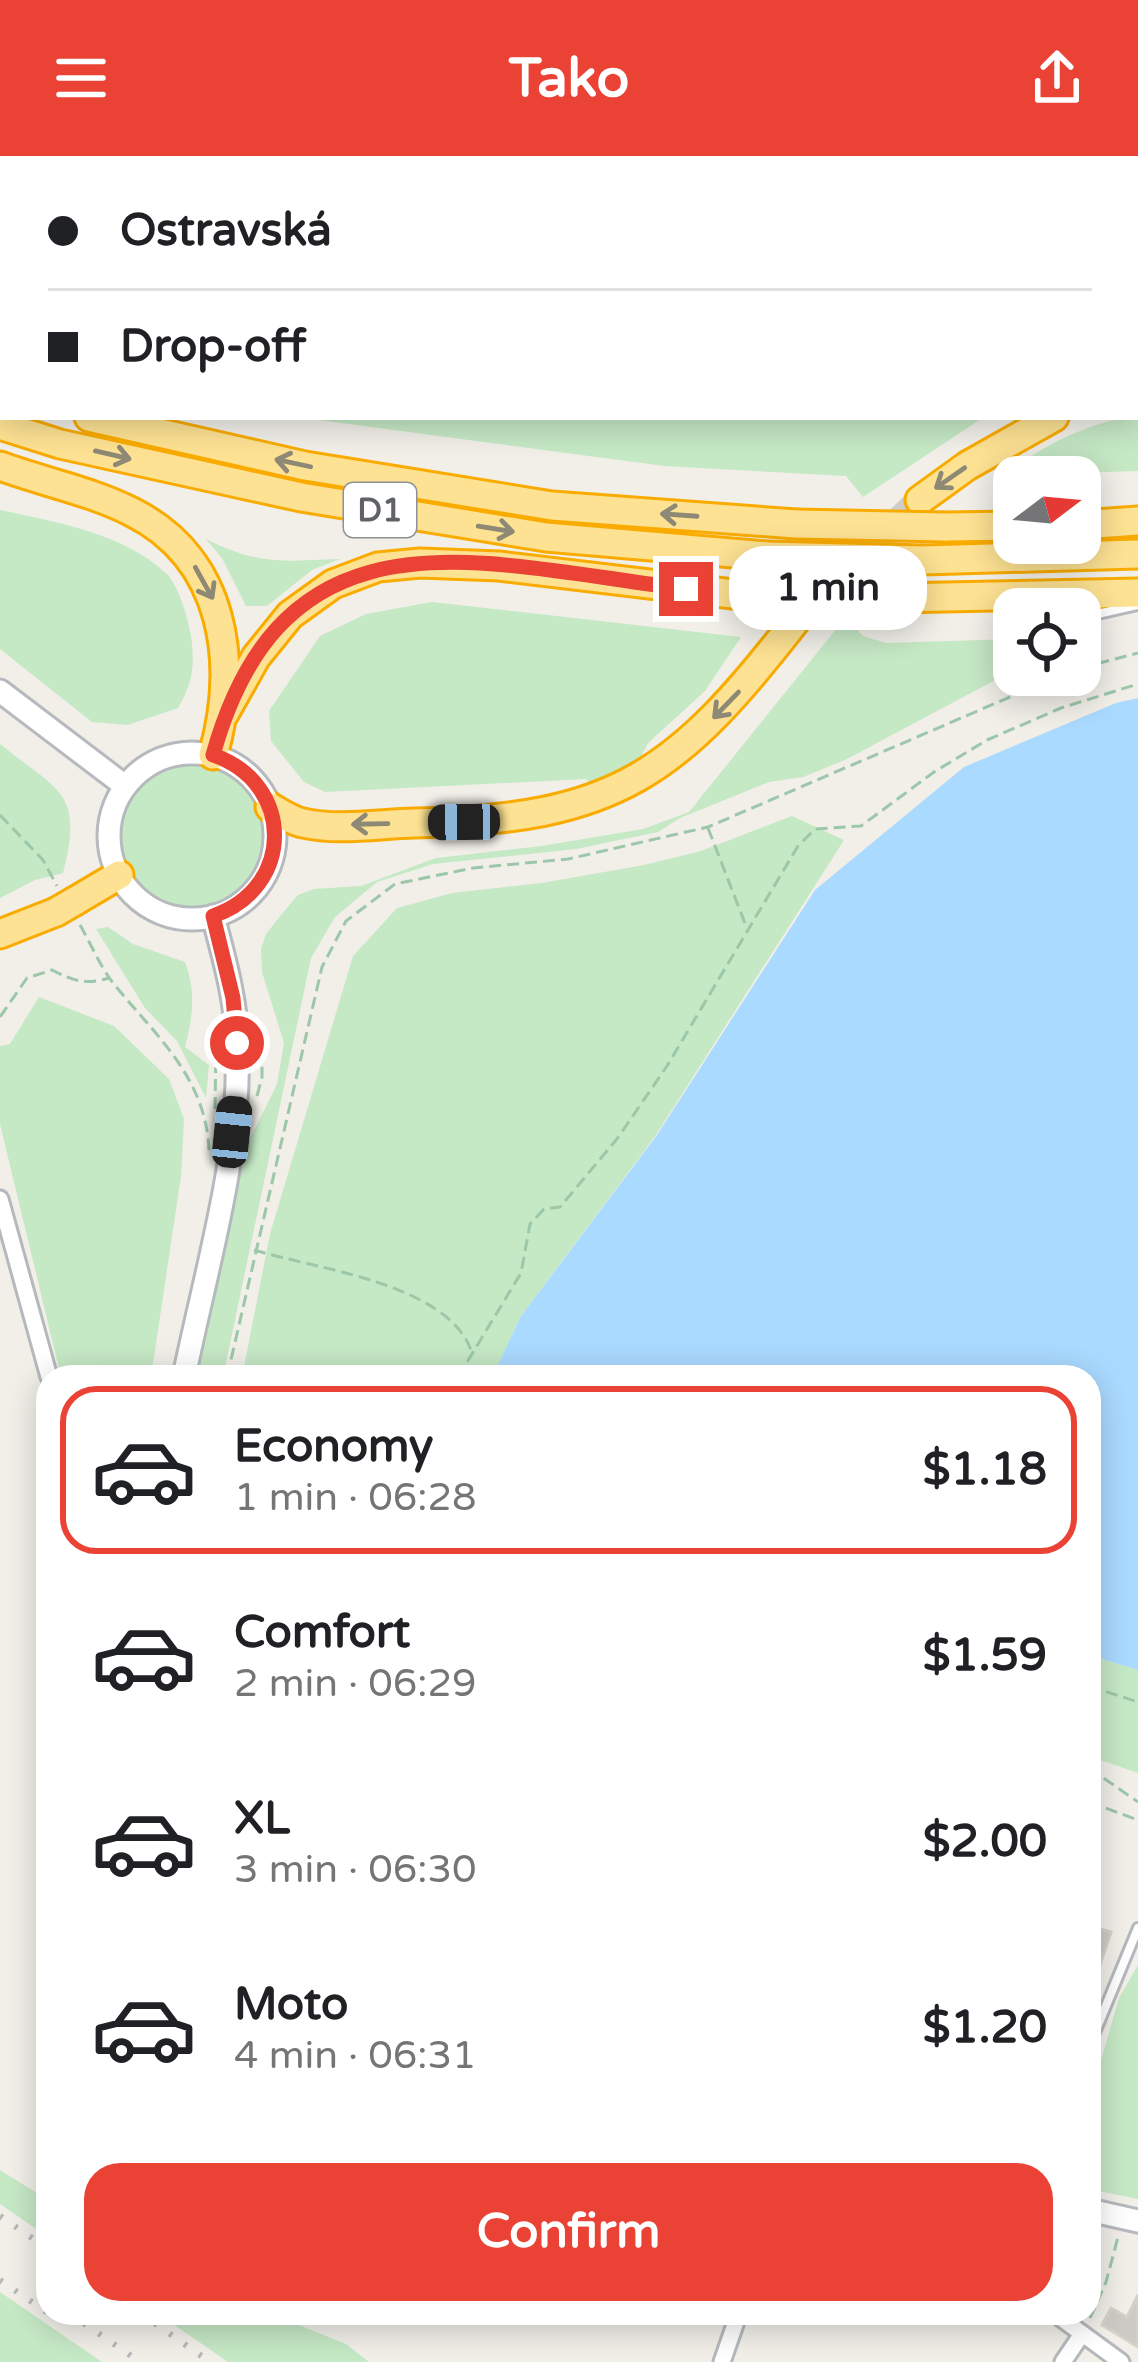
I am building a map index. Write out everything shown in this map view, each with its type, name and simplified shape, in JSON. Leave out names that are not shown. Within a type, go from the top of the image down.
[{"type":"highway","name":"D1","points":[[102,420],[305,466],[552,506],[796,524],[993,526]]},
{"type":"highway","points":[[920,500],[967,466],[1049,420]]},
{"type":"highway","name":"D1","points":[[0,425],[61,444],[301,497],[545,537],[767,556],[923,560],[1138,554]]},
{"type":"highway","points":[[0,466],[118,506],[154,525],[205,580],[227,667],[224,713],[213,755]]},
{"type":"highway","points":[[1101,524],[1138,521]]},
{"type":"highway","points":[[224,713],[256,657],[290,614],[333,584],[378,567],[440,562],[499,566],[733,594],[896,598],[1138,593]]},
{"type":"highway","points":[[270,807],[301,824],[400,824],[526,815],[591,801],[634,781],[694,736],[752,678],[800,615]]},
{"type":"highway","points":[[0,934],[66,906],[119,875]]},
{"type":"main road","points":[[0,691],[125,786]]},
{"type":"main road","points":[[188,752],[234,764],[252,778],[270,807],[275,837],[269,867],[252,893],[228,911],[189,919],[154,909],[134,895],[113,861],[109,830],[125,786],[164,757],[188,752]]},
{"type":"main road","points":[[187,1365],[224,1189],[236,1092],[233,998],[213,916]]},
{"type":"street","points":[[0,1199],[47,1365]]},
{"type":"street","points":[[722,2362],[735,2325]]},
{"type":"street","points":[[1069,2325],[1121,2362]]},
{"type":"street","points":[[1063,2362],[1082,2335]]},
{"type":"lane","points":[[1101,613],[1138,605]]},
{"type":"lane","points":[[1101,2018],[1138,1928]]},
{"type":"path","points":[[1101,663],[1138,653]]},
{"type":"path","points":[[464,1365],[521,1274],[530,1224],[544,1209],[560,1207],[617,1139],[667,1066],[798,846],[815,829],[861,826],[987,740],[1060,708],[1138,684]]},
{"type":"path","points":[[229,1365],[322,967],[346,921],[364,904],[395,884],[420,876],[568,859],[708,827],[1011,696]]},
{"type":"path","points":[[0,815],[43,860],[52,877]]},
{"type":"path","points":[[708,827],[746,927]]},
{"type":"path","points":[[83,931],[109,978],[173,1050],[196,1088],[208,1129],[209,1162]]},
{"type":"path","points":[[0,1017],[27,978],[52,970],[92,984],[109,978]]},
{"type":"path","points":[[215,1112],[217,1028]]},
{"type":"path","points":[[254,1250],[338,1269],[440,1309],[464,1331],[471,1352]]},
{"type":"path","points":[[1101,1690],[1138,1702]]},
{"type":"path","points":[[1101,1776],[1138,1802]]},
{"type":"path","points":[[1101,1806],[1138,1820]]},
{"type":"path","points":[[1101,2293],[1130,2219]]},
{"type":"path","points":[[1082,2335],[1087,2325]]},
{"type":"green space","points":[[319,420],[979,420],[863,497],[846,476],[664,466]]},
{"type":"green space","points":[[1138,420],[1138,471],[1101,472],[1101,456],[1032,456],[1104,422]]},
{"type":"green space","points":[[0,510],[110,539],[167,574],[182,603],[192,646],[190,681],[178,708],[128,725],[92,722],[0,649]]},
{"type":"green space","points":[[206,539],[257,558],[340,559],[312,570],[267,606],[246,606],[222,558]]},
{"type":"green space","points":[[432,602],[741,637],[705,691],[648,743],[632,774],[592,792],[587,779],[325,792],[304,782],[271,741],[269,711],[320,636],[366,614]]},
{"type":"green space","points":[[846,617],[863,636],[886,643],[993,640],[993,681],[845,760],[803,777],[769,782],[680,818],[658,832],[576,849],[433,864],[377,882],[335,917],[311,958],[226,1365],[199,1365],[247,1145],[277,1084],[284,1043],[262,972],[261,949],[266,934],[286,909],[298,895],[314,889],[361,886],[436,858],[643,829],[689,812]]},
{"type":"green space","points":[[0,744],[62,796],[70,825],[63,873],[35,880],[0,898]]},
{"type":"green space","points":[[190,764],[218,769],[241,785],[257,808],[262,836],[257,864],[241,887],[218,903],[190,908],[162,903],[139,887],[123,864],[118,836],[123,808],[139,785],[162,769]]},
{"type":"green space","points":[[792,816],[844,840],[656,1135],[521,1316],[498,1365],[244,1365],[270,1234],[353,956],[397,908],[452,893],[542,883],[701,851]]},
{"type":"green space","points":[[108,927],[133,944],[185,962],[192,1004],[185,1047],[209,1065],[206,1098],[177,1041],[145,1008],[96,929]]},
{"type":"green space","points":[[39,997],[114,1026],[169,1079],[184,1119],[181,1176],[153,1365],[58,1365],[0,1124],[0,1046],[10,1044]]},
{"type":"green space","points":[[1101,1659],[1138,1670],[1138,1773],[1101,1760]]},
{"type":"green space","points":[[1138,1965],[1138,2199],[1101,2191],[1101,2060],[1119,1998]]},
{"type":"green space","points":[[0,2170],[36,2192],[36,2229],[0,2204]]},
{"type":"green space","points":[[0,2292],[36,2317],[36,2325],[48,2325],[102,2362],[0,2362]]},
{"type":"green space","points":[[174,2325],[299,2325],[346,2344],[369,2362],[228,2362]]},
{"type":"water","points":[[1138,698],[1138,1670],[1101,1659],[1101,1365],[498,1365],[521,1316],[657,1135],[815,890],[964,767]]},
{"type":"building","points":[[1101,1929],[1111,1932],[1101,1962]]},
{"type":"building","points":[[1138,2295],[1138,2347],[1102,2325],[1111,2308],[1127,2317]]},
{"type":"tunnel","points":[[806,608],[920,500]]},
{"type":"railway","points":[[0,2216],[36,2241]]},
{"type":"railway","points":[[0,2280],[36,2305]]},
{"type":"railway","points":[[86,2325],[140,2362]]},
{"type":"railway","points":[[157,2325],[210,2362]]},
{"type":"route","points":[[237,1043],[233,998],[213,916],[241,903],[262,881],[273,853],[274,822],[252,778],[213,755],[224,713],[256,657],[290,614],[342,579],[378,567],[420,563],[499,566],[686,589]]}]
